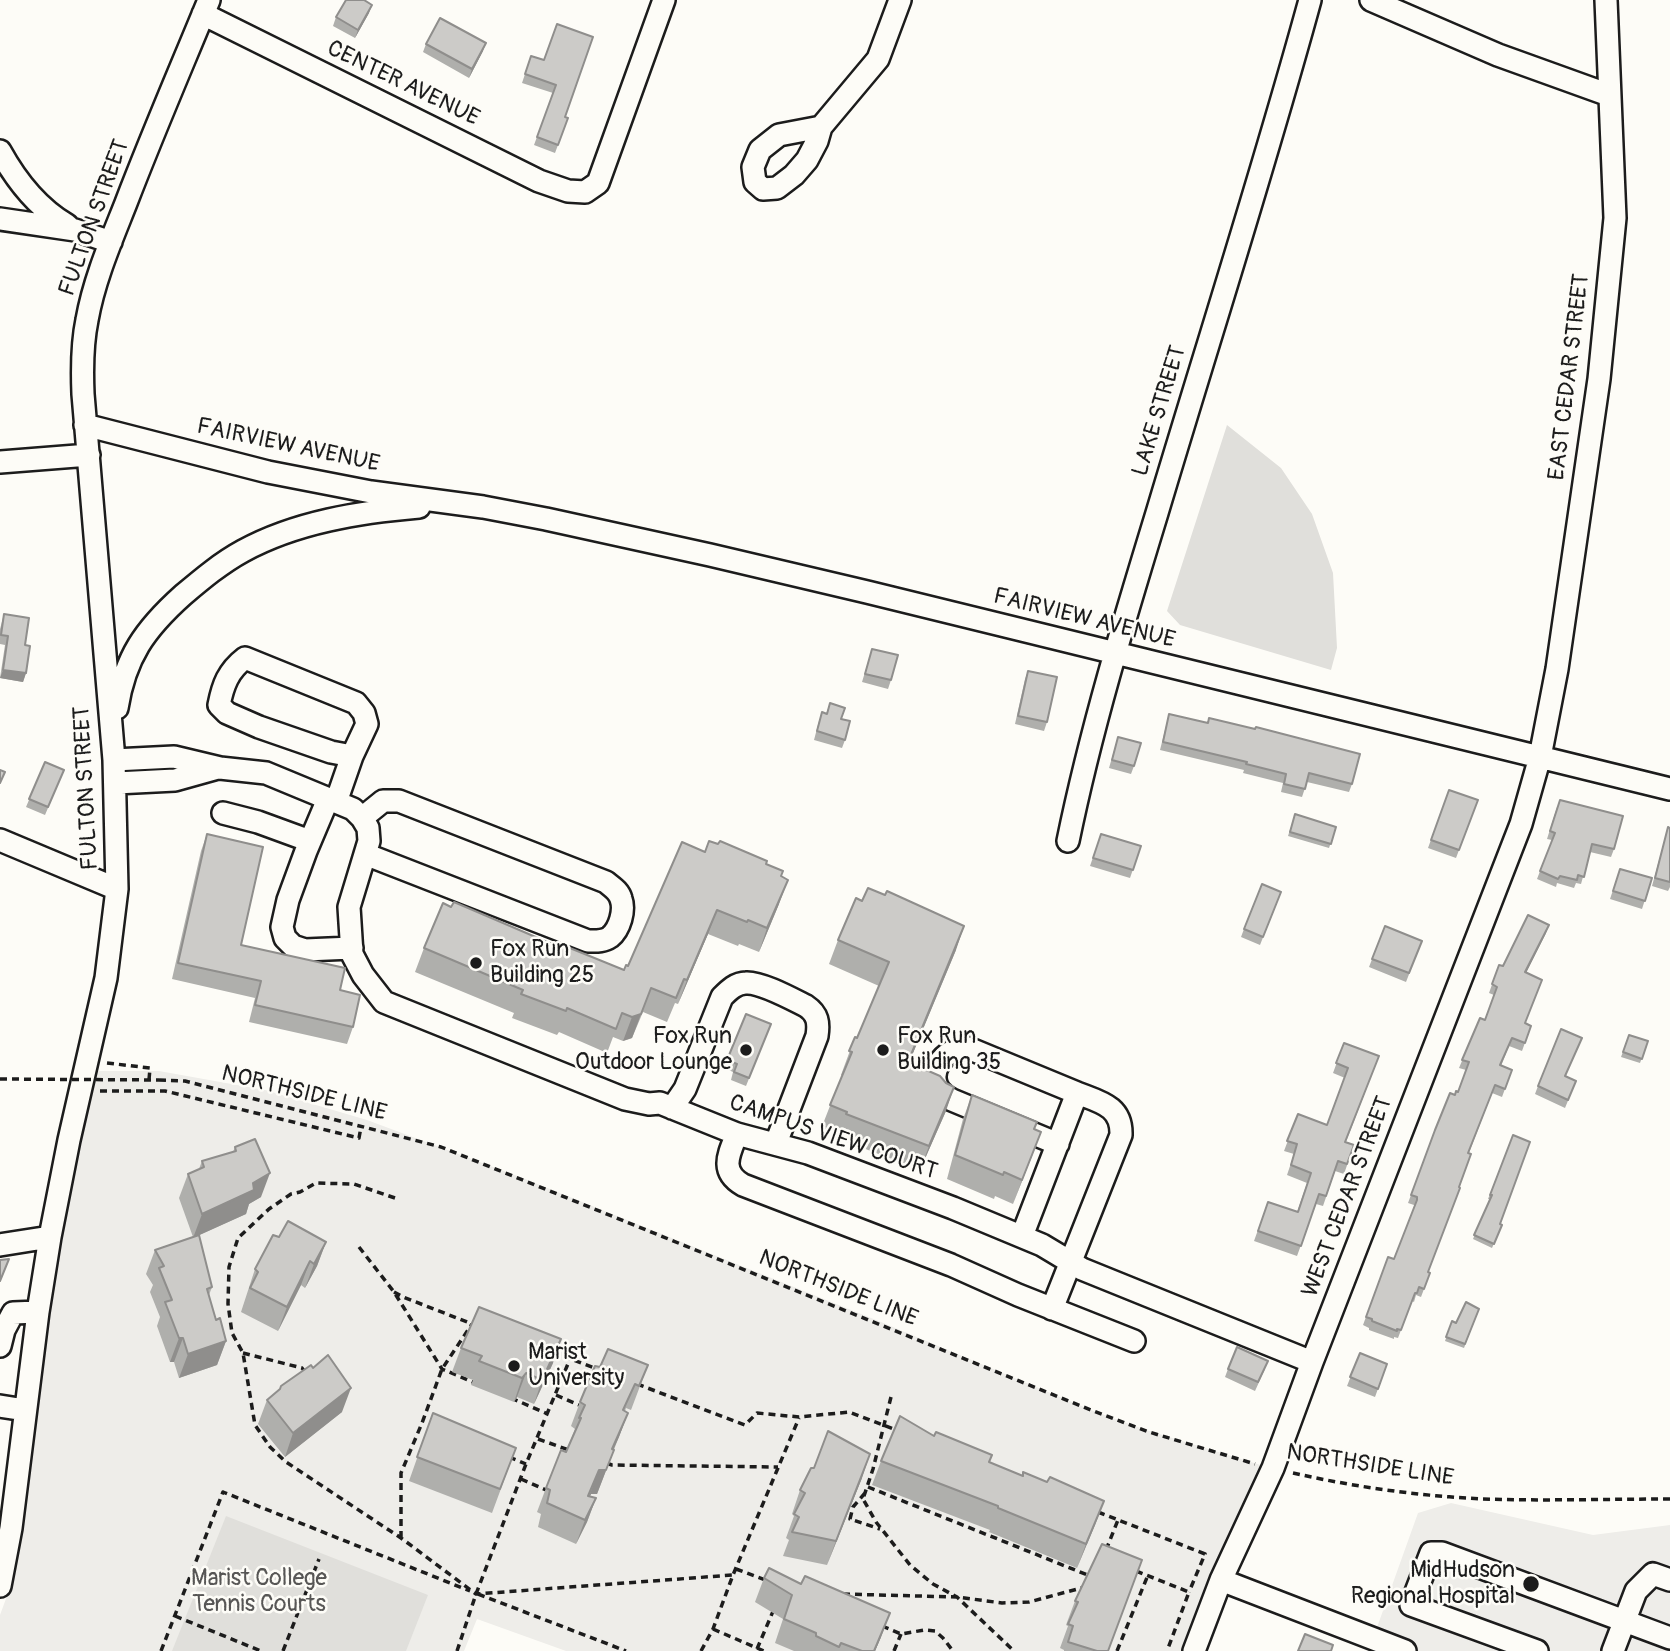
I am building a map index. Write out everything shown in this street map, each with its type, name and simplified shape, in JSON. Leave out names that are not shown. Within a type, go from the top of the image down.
[{"type":"street","name":"CENTER AVENUE","points":[[206,7],[539,181],[568,191],[585,192],[598,183],[664,0]]},
{"type":"street","points":[[821,127],[878,60],[900,0]]},
{"type":"street","name":"LAKE STREET","points":[[1069,841],[1083,770],[1114,654],[1283,98],[1310,0]]},
{"type":"street","points":[[1371,0],[1499,55],[1609,95]]},
{"type":"street","name":"EAST CEDAR STREET","points":[[1540,757],[1557,668],[1599,379],[1615,218],[1606,0]]},
{"type":"street","name":"FULTON STREET","points":[[0,1587],[7,1497],[26,1410],[50,1237],[106,978],[117,889],[114,752],[85,425],[82,366],[87,320],[92,296],[137,173],[206,7]]},
{"type":"street","points":[[0,151],[16,176],[40,204],[75,230]]},
{"type":"street","points":[[0,219],[75,230],[111,242]]},
{"type":"street","name":"FAIRVIEW AVENUE","points":[[85,425],[268,472],[371,492],[546,519],[736,561],[1670,789]]},
{"type":"street","points":[[0,462],[89,455]]},
{"type":"street","name":"FAIRVIEW AVENUE","points":[[114,752],[119,696],[132,655],[156,622],[218,566],[268,539],[327,521],[389,509],[452,506],[483,508]]},
{"type":"street","points":[[352,755],[331,752],[227,713],[219,705],[223,685],[234,666],[245,658],[356,703],[364,713],[367,724],[332,801],[310,841],[288,900],[282,927],[285,938],[293,946],[305,950],[352,948]]},
{"type":"street","points":[[114,752],[174,757],[220,768],[266,773],[353,809],[362,818],[383,801],[399,801],[606,882],[621,899],[622,913],[618,926],[610,937],[598,942],[587,941],[365,854]]},
{"type":"street","name":"WEST CEDAR STREET","points":[[1194,1651],[1222,1580],[1273,1468],[1521,824],[1540,757]]},
{"type":"street","points":[[116,783],[175,780],[220,768]]},
{"type":"street","points":[[223,813],[258,822],[310,841]]},
{"type":"street","name":"CAMPUS VIEW COURT","points":[[362,818],[368,828],[369,841],[349,907],[352,954],[363,975],[384,1002],[625,1099],[649,1104],[660,1103],[737,1134],[808,1153],[1022,1236],[1082,1269],[1312,1362]]},
{"type":"street","points":[[0,840],[117,889]]},
{"type":"street","points":[[673,1108],[685,1089],[722,998],[736,985],[757,985],[813,1010],[819,1026],[776,1143]]},
{"type":"street","points":[[1052,1309],[1121,1135],[1118,1115],[1112,1108],[968,1048],[958,1047],[943,1057],[935,1075],[942,1094],[1058,1144]]},
{"type":"street","points":[[1022,1236],[1077,1093]]},
{"type":"street","points":[[737,1134],[728,1157],[728,1166],[731,1175],[743,1185],[951,1265],[1134,1341]]},
{"type":"street","points":[[0,1245],[50,1237]]},
{"type":"street","points":[[2,1338],[13,1313],[38,1312]]},
{"type":"street","points":[[0,1406],[26,1410]]},
{"type":"street","points":[[1537,1651],[1411,1605],[1431,1553],[1442,1553],[1670,1638]]},
{"type":"street","points":[[1613,1651],[1636,1591],[1653,1574],[1670,1580]]},
{"type":"street","points":[[1222,1580],[1405,1651]]},
{"type":"path","points":[[88,1061],[150,1068],[149,1080]]},
{"type":"path","name":"NORTHSIDE LINE","points":[[0,1079],[185,1081],[441,1147],[1138,1428],[1214,1453],[1273,1468],[1336,1483],[1408,1493],[1483,1499],[1670,1499]]},
{"type":"path","points":[[80,1091],[165,1091],[359,1138],[361,1127]]},
{"type":"path","points":[[395,1198],[354,1184],[316,1183],[291,1194],[269,1209],[238,1238],[229,1267],[228,1304],[232,1333],[243,1353],[255,1425],[270,1447],[286,1462],[401,1538],[476,1594],[733,1575]]},
{"type":"path","points":[[359,1247],[394,1292],[442,1369],[478,1384]]},
{"type":"path","points":[[394,1292],[484,1328]]},
{"type":"path","points":[[401,1538],[401,1473],[442,1369],[472,1324]]},
{"type":"path","points":[[545,1350],[607,1373]]},
{"type":"path","points":[[243,1353],[302,1368],[313,1380]]},
{"type":"path","points":[[457,1651],[526,1464],[570,1359]]},
{"type":"path","points":[[632,1383],[745,1425],[757,1413],[799,1417],[849,1412],[906,1433]]},
{"type":"path","points":[[501,1394],[548,1413]]},
{"type":"path","points":[[556,1395],[579,1405]]},
{"type":"path","points":[[881,1530],[850,1519],[853,1507],[868,1487],[891,1397]]},
{"type":"path","points":[[701,1651],[713,1629],[799,1417]]},
{"type":"path","points":[[538,1439],[575,1452]]},
{"type":"path","points":[[503,1455],[526,1464]]},
{"type":"path","points":[[599,1461],[612,1465],[778,1467]]},
{"type":"path","points":[[521,1479],[546,1490]]},
{"type":"path","points":[[868,1487],[1092,1577],[1097,1569]]},
{"type":"path","points":[[161,1651],[223,1492],[626,1651]]},
{"type":"path","points":[[865,1492],[863,1499],[881,1530],[910,1565],[933,1584],[957,1597],[1014,1651]]},
{"type":"path","points":[[1093,1510],[1205,1554],[1167,1651]]},
{"type":"path","points":[[1102,1558],[1118,1520]]},
{"type":"path","points":[[283,1651],[319,1559]]},
{"type":"path","points":[[1125,1567],[1189,1592]]},
{"type":"path","points":[[736,1569],[771,1583]]},
{"type":"path","points":[[1117,1651],[1148,1576]]},
{"type":"path","points":[[834,1594],[957,1597],[1002,1603],[1029,1602],[1087,1587]]},
{"type":"path","points":[[757,1648],[778,1600]]},
{"type":"path","points":[[175,1616],[261,1651]]},
{"type":"path","points":[[877,1624],[901,1634],[934,1631],[953,1651]]},
{"type":"path","points":[[713,1629],[764,1651]]},
{"type":"path","points":[[894,1651],[901,1634]]},
{"type":"shaded area","name":"Marist University","points":[[89,1071],[159,1071],[265,1090],[367,1120],[520,1177],[881,1322],[1091,1410],[1143,1429],[1277,1470],[1208,1651],[566,1651],[477,1619],[464,1651],[0,1651],[0,1615],[17,1555],[27,1498],[62,1202]]},
{"type":"shaded area","name":"MidHudson Regional Hospital","points":[[1451,1503],[1593,1535],[1670,1525],[1670,1651],[1390,1651],[1375,1633],[1418,1513]]},
{"type":"green space","points":[[1227,425],[1281,468],[1312,514],[1333,573],[1337,648],[1331,670],[1180,625],[1167,611]]},
{"type":"green space","name":"Marist College Tennis Courts","points":[[226,1516],[428,1595],[406,1651],[172,1651]]},
{"type":"building","points":[[346,0],[364,0],[372,5],[358,30],[336,17]]},
{"type":"building","points":[[440,18],[486,43],[472,69],[426,44]]},
{"type":"building","points":[[557,24],[593,37],[558,145],[537,137],[556,85],[525,74],[531,56],[544,60]]},
{"type":"building","points":[[4,614],[29,618],[25,645],[30,646],[26,673],[3,670],[8,636],[1,635]]},
{"type":"building","points":[[872,649],[898,655],[891,680],[865,674]]},
{"type":"building","points":[[1028,671],[1057,677],[1047,722],[1018,716]]},
{"type":"building","points":[[830,703],[845,708],[841,719],[850,721],[845,740],[817,731],[822,712],[827,714]]},
{"type":"building","points":[[1169,714],[1208,723],[1209,718],[1255,729],[1256,727],[1360,754],[1352,784],[1309,773],[1305,789],[1284,784],[1286,774],[1163,742]]},
{"type":"building","points":[[1118,737],[1141,743],[1134,766],[1112,760]]},
{"type":"building","points":[[45,762],[64,770],[48,807],[29,799]]},
{"type":"building","points":[[0,770],[5,772],[0,783]]},
{"type":"building","points":[[1449,790],[1478,800],[1459,850],[1431,840]]},
{"type":"building","points":[[1560,800],[1623,816],[1614,849],[1592,844],[1584,877],[1578,875],[1577,880],[1560,876],[1558,879],[1540,871],[1555,833],[1550,831]]},
{"type":"building","points":[[1295,814],[1336,827],[1331,844],[1290,832]]},
{"type":"building","points":[[1668,827],[1670,828],[1670,882],[1655,878]]},
{"type":"building","points":[[207,834],[263,847],[241,945],[345,968],[340,990],[360,995],[353,1027],[255,1005],[261,981],[178,963]]},
{"type":"building","points":[[1101,834],[1141,846],[1133,870],[1093,858]]},
{"type":"building","name":"Fox Run Building 25","points":[[709,841],[718,844],[720,841],[767,861],[766,864],[783,871],[781,876],[788,880],[767,928],[717,910],[687,980],[684,979],[676,998],[651,988],[641,1014],[632,1017],[622,1013],[616,1029],[567,1008],[566,1011],[521,994],[523,990],[424,948],[443,903],[451,907],[454,902],[559,947],[560,944],[624,970],[682,842],[705,852]]},
{"type":"building","points":[[1620,869],[1652,878],[1645,901],[1613,891]]},
{"type":"building","points":[[1262,884],[1281,892],[1263,937],[1244,929]]},
{"type":"building","points":[[868,888],[885,895],[887,891],[964,926],[908,1062],[940,1076],[954,1087],[929,1146],[846,1114],[847,1112],[830,1105],[852,1052],[849,1051],[889,962],[838,940],[856,898],[862,901]]},
{"type":"building","points":[[1528,915],[1549,925],[1525,972],[1542,980],[1525,1023],[1531,1026],[1525,1043],[1512,1038],[1500,1065],[1512,1070],[1505,1089],[1495,1085],[1468,1153],[1471,1154],[1460,1188],[1424,1289],[1419,1287],[1415,1293],[1401,1330],[1397,1331],[1366,1317],[1388,1257],[1394,1259],[1417,1200],[1417,1197],[1411,1195],[1450,1093],[1455,1095],[1456,1091],[1458,1092],[1469,1062],[1462,1060],[1480,1018],[1485,1020],[1497,987],[1492,984],[1499,965],[1503,966]]},
{"type":"building","points":[[1385,926],[1422,941],[1409,973],[1372,959]]},
{"type":"building","name":"Fox Run Outdoor Lounge","points":[[746,1014],[771,1024],[749,1078],[734,1072],[737,1064],[727,1060]]},
{"type":"building","points":[[1561,1029],[1582,1038],[1565,1076],[1576,1081],[1568,1100],[1538,1086]]},
{"type":"building","points":[[1629,1035],[1648,1041],[1642,1059],[1623,1052]]},
{"type":"building","points":[[1344,1043],[1379,1056],[1345,1142],[1354,1145],[1347,1164],[1338,1161],[1326,1196],[1319,1194],[1301,1246],[1258,1231],[1268,1202],[1298,1212],[1311,1173],[1291,1165],[1297,1144],[1287,1141],[1298,1114],[1327,1125],[1348,1068],[1336,1063]]},
{"type":"building","points":[[972,1095],[1037,1122],[1034,1129],[1041,1132],[1022,1180],[955,1155]]},
{"type":"building","points":[[1513,1135],[1530,1142],[1494,1244],[1474,1235],[1492,1195]]},
{"type":"building","points":[[255,1139],[270,1173],[253,1183],[254,1190],[202,1214],[188,1174],[204,1167],[202,1161],[236,1151],[235,1147]]},
{"type":"building","points":[[288,1221],[326,1242],[314,1264],[310,1261],[287,1307],[250,1288],[258,1272],[255,1269],[273,1235],[279,1237]]},
{"type":"building","points":[[199,1235],[212,1287],[207,1289],[216,1320],[220,1318],[226,1341],[188,1354],[165,1302],[172,1300],[159,1268],[164,1266],[155,1250]]},
{"type":"building","points":[[9,1259],[0,1281],[0,1260]]},
{"type":"building","points":[[1466,1302],[1479,1309],[1465,1344],[1446,1337],[1452,1321],[1456,1323]]},
{"type":"building","points":[[479,1307],[561,1339],[542,1380],[526,1373],[522,1378],[479,1361],[482,1356],[461,1348]]},
{"type":"building","points":[[1237,1347],[1268,1361],[1258,1382],[1228,1369]]},
{"type":"building","points":[[608,1349],[648,1365],[639,1386],[635,1384],[623,1410],[628,1413],[606,1470],[599,1470],[588,1496],[596,1498],[585,1520],[547,1503],[550,1490],[546,1488],[561,1450],[566,1452],[581,1418],[585,1405],[580,1402],[595,1366],[600,1367]]},
{"type":"building","points":[[1360,1353],[1387,1364],[1378,1389],[1350,1377]]},
{"type":"building","points":[[328,1355],[351,1388],[293,1433],[267,1400],[281,1386],[311,1365],[313,1368]]},
{"type":"building","points":[[433,1413],[516,1448],[500,1489],[417,1457]]},
{"type":"building","points":[[900,1416],[934,1436],[936,1432],[992,1455],[989,1462],[1023,1476],[1023,1472],[1047,1482],[1050,1477],[1104,1501],[1086,1544],[998,1506],[881,1461]]},
{"type":"building","points":[[828,1431],[870,1454],[836,1541],[792,1532],[799,1517],[794,1514],[805,1493],[800,1490],[811,1468],[814,1468]]},
{"type":"building","points":[[1102,1544],[1142,1560],[1108,1651],[1097,1651],[1068,1642],[1073,1626],[1068,1624],[1078,1602],[1075,1601]]},
{"type":"building","points":[[769,1568],[801,1584],[805,1576],[890,1613],[874,1651],[862,1651],[841,1643],[839,1647],[784,1619],[792,1595],[764,1578]]},
{"type":"building","points":[[1305,1634],[1333,1645],[1331,1651],[1298,1651]]},
{"type":"place","name":"Fox Run Building 25","points":[[476,963]]},
{"type":"place","name":"Fox Run Outdoor Lounge","points":[[746,1050]]},
{"type":"place","name":"Fox Run Building 35","points":[[883,1050]]},
{"type":"place","name":"Marist University","points":[[514,1366]]},
{"type":"place","name":"MidHudson Regional Hospital","points":[[1531,1584]]}]
